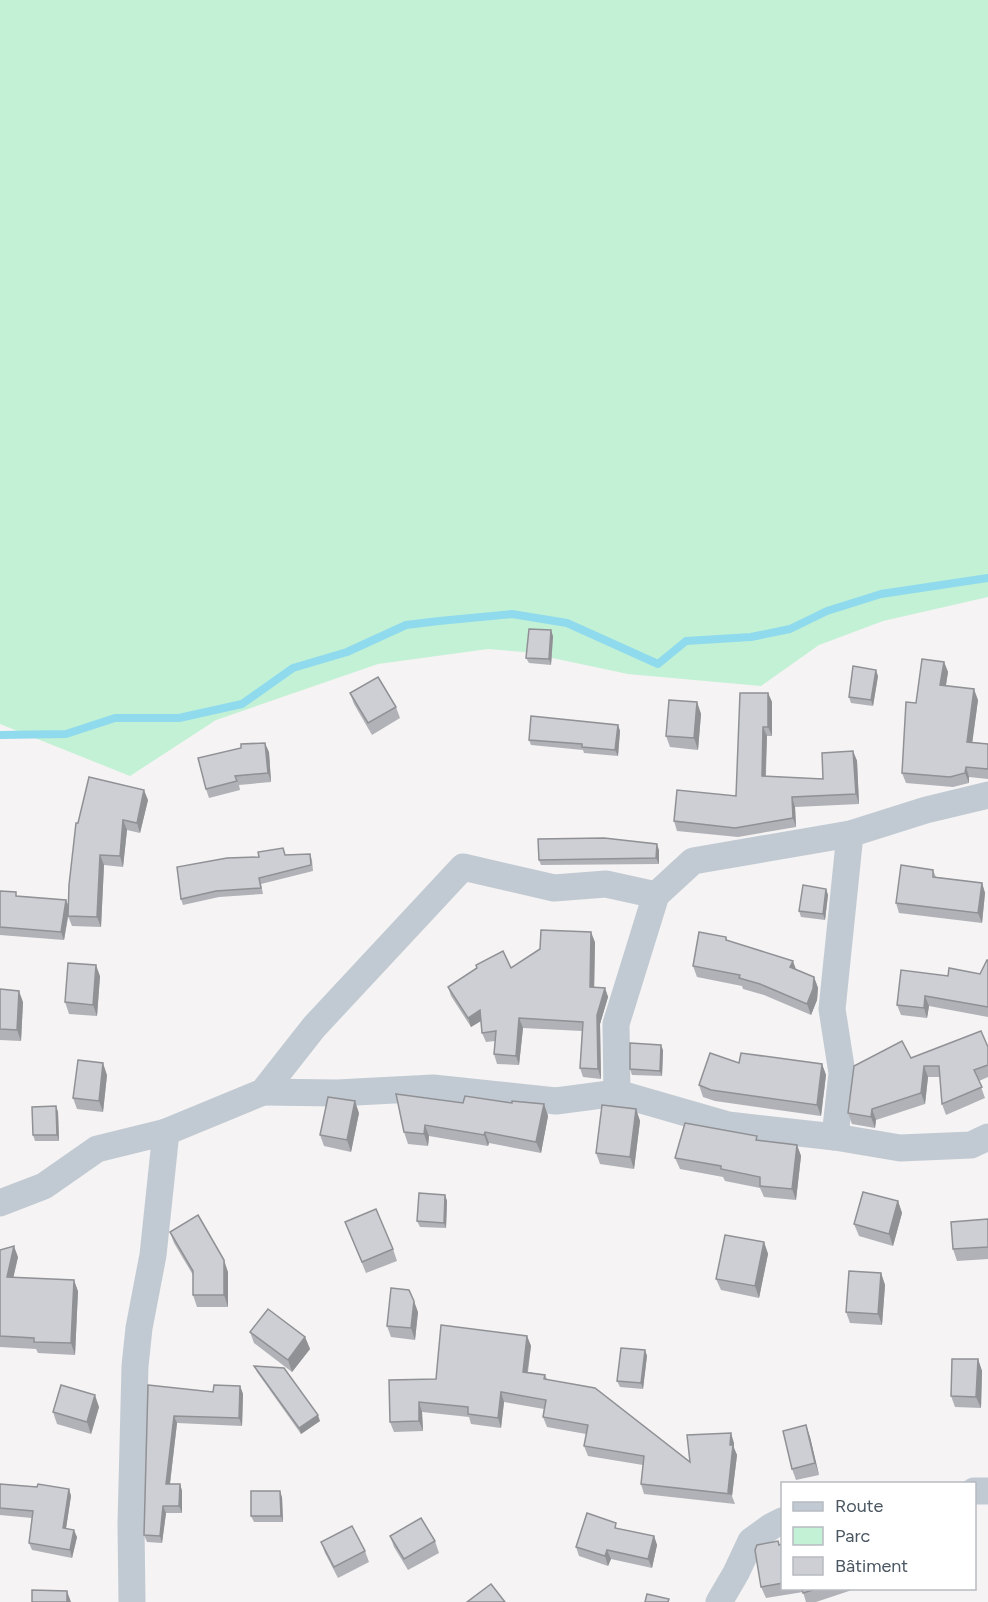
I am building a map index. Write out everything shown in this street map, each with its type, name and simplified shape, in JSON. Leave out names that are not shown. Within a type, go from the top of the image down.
[{"type":"street","points":[[617,1092],[616,1024],[656,895],[693,861],[850,834],[926,810],[988,795]]},
{"type":"street","points":[[835,1137],[842,1073],[832,1009],[850,834]]},
{"type":"street","points":[[263,1092],[314,1027],[464,867],[554,888],[606,884],[656,895]]},
{"type":"street","points":[[0,1203],[44,1186],[97,1149],[166,1132],[263,1092],[337,1093],[434,1088],[556,1101],[617,1092],[728,1125],[835,1137],[900,1148],[971,1145],[988,1137]]},
{"type":"street","points":[[132,1602],[131,1524],[135,1366],[139,1328],[153,1255],[166,1132]]},
{"type":"street","points":[[719,1602],[751,1541],[781,1522]]},
{"type":"green space","points":[[0,0],[988,0],[988,597],[883,621],[819,645],[761,686],[628,674],[524,652],[488,649],[378,664],[216,720],[130,776],[0,724]]},
{"type":"building","points":[[529,629],[551,630],[549,659],[526,658]]},
{"type":"building","points":[[922,659],[944,662],[940,685],[974,689],[967,742],[988,744],[988,769],[966,767],[965,773],[950,777],[902,773],[906,702],[916,703]]},
{"type":"building","points":[[853,666],[876,670],[871,700],[849,697]]},
{"type":"building","points":[[378,677],[396,707],[368,723],[350,693]]},
{"type":"building","points":[[740,693],[768,693],[768,727],[763,727],[762,776],[823,779],[822,753],[853,751],[856,794],[792,797],[793,818],[735,828],[674,821],[677,790],[736,796]]},
{"type":"building","points":[[669,700],[697,702],[694,738],[666,736]]},
{"type":"building","points":[[531,716],[618,725],[615,750],[582,747],[582,744],[529,740]]},
{"type":"building","points":[[265,743],[268,773],[235,776],[237,781],[206,789],[198,758],[241,748],[241,744]]},
{"type":"building","points":[[89,777],[144,790],[137,823],[123,820],[120,856],[100,855],[97,917],[68,916],[76,823],[78,823]]},
{"type":"building","points":[[604,838],[657,844],[656,858],[539,860],[538,839]]},
{"type":"building","points":[[283,848],[285,855],[310,854],[311,865],[259,878],[261,888],[216,891],[181,899],[177,867],[227,858],[259,857],[258,852]]},
{"type":"building","points":[[901,865],[933,870],[933,877],[982,883],[978,913],[896,903]]},
{"type":"building","points":[[803,885],[826,889],[823,914],[799,911]]},
{"type":"building","points":[[0,891],[16,892],[16,896],[66,900],[61,932],[0,927]]},
{"type":"building","points":[[541,930],[591,932],[590,987],[605,988],[597,1015],[598,1069],[580,1068],[583,1022],[519,1018],[516,1056],[494,1054],[496,1031],[482,1033],[480,1010],[468,1018],[448,987],[477,968],[476,965],[503,951],[511,968],[540,949]]},
{"type":"building","points":[[699,932],[726,937],[726,940],[793,961],[790,967],[814,977],[813,989],[807,1004],[760,984],[739,978],[740,975],[693,966]]},
{"type":"building","points":[[987,960],[988,1007],[925,996],[924,1008],[897,1005],[901,970],[948,976],[949,968],[980,974]]},
{"type":"building","points":[[68,963],[96,965],[93,1005],[65,1002]]},
{"type":"building","points":[[0,989],[19,991],[17,1030],[0,1029]]},
{"type":"building","points":[[981,1031],[988,1047],[988,1065],[974,1070],[982,1087],[942,1104],[939,1066],[924,1066],[921,1093],[872,1109],[871,1117],[848,1113],[854,1066],[902,1041],[911,1058]]},
{"type":"building","points":[[630,1043],[661,1045],[660,1071],[630,1069]]},
{"type":"building","points":[[710,1053],[739,1063],[741,1053],[822,1064],[817,1105],[711,1090],[699,1085]]},
{"type":"building","points":[[78,1060],[103,1063],[99,1101],[73,1098]]},
{"type":"building","points":[[396,1094],[463,1103],[465,1096],[512,1103],[512,1101],[544,1104],[536,1142],[485,1132],[484,1135],[425,1125],[424,1134],[404,1132]]},
{"type":"building","points":[[328,1097],[355,1101],[347,1140],[320,1135]]},
{"type":"building","points":[[602,1105],[636,1109],[630,1157],[596,1153]]},
{"type":"building","points":[[56,1106],[57,1135],[33,1135],[32,1107]]},
{"type":"building","points":[[685,1123],[757,1136],[756,1140],[797,1145],[792,1189],[760,1186],[760,1177],[721,1169],[721,1166],[675,1158]]},
{"type":"building","points":[[863,1192],[898,1201],[889,1234],[854,1224]]},
{"type":"building","points":[[419,1193],[445,1195],[444,1223],[417,1221]]},
{"type":"building","points":[[376,1209],[393,1249],[362,1262],[345,1222]]},
{"type":"building","points":[[198,1215],[224,1260],[224,1295],[193,1295],[193,1271],[170,1232]]},
{"type":"building","points":[[988,1219],[988,1247],[953,1249],[951,1222]]},
{"type":"building","points":[[725,1235],[764,1242],[755,1286],[716,1279]]},
{"type":"building","points":[[14,1246],[7,1277],[74,1280],[71,1343],[34,1342],[34,1338],[0,1336],[0,1250]]},
{"type":"building","points":[[849,1271],[881,1273],[878,1314],[846,1312]]},
{"type":"building","points":[[391,1288],[409,1290],[414,1301],[411,1328],[387,1326]]},
{"type":"building","points":[[268,1309],[305,1337],[288,1360],[250,1332]]},
{"type":"building","points":[[441,1325],[527,1336],[523,1372],[545,1375],[544,1379],[595,1388],[690,1462],[687,1435],[731,1433],[730,1445],[733,1445],[728,1492],[731,1494],[641,1484],[644,1456],[584,1446],[588,1425],[543,1417],[546,1400],[501,1392],[498,1418],[468,1414],[468,1407],[419,1402],[419,1421],[390,1422],[389,1380],[436,1379]]},
{"type":"building","points":[[621,1348],[645,1350],[641,1383],[617,1381]]},
{"type":"building","points":[[952,1359],[978,1359],[976,1397],[951,1396]]},
{"type":"building","points":[[254,1366],[284,1368],[318,1415],[299,1428]]},
{"type":"building","points":[[61,1385],[95,1395],[87,1422],[53,1412]]},
{"type":"building","points":[[148,1385],[213,1392],[214,1385],[240,1386],[239,1418],[174,1416],[166,1484],[180,1484],[179,1506],[163,1506],[160,1536],[144,1535]]},
{"type":"building","points":[[806,1425],[815,1463],[792,1469],[783,1431]]},
{"type":"building","points":[[0,1484],[37,1487],[38,1484],[69,1489],[63,1528],[74,1530],[70,1550],[29,1543],[33,1511],[0,1508]]},
{"type":"building","points":[[251,1491],[280,1491],[281,1516],[251,1516]]},
{"type":"building","points":[[587,1513],[616,1523],[615,1528],[654,1536],[648,1559],[607,1550],[605,1556],[576,1547]]},
{"type":"building","points":[[421,1518],[435,1541],[404,1559],[390,1536]]},
{"type":"building","points":[[352,1526],[365,1551],[334,1567],[321,1542]]},
{"type":"building","points":[[778,1541],[779,1545],[781,1544],[781,1583],[761,1587],[755,1550],[757,1545]]},
{"type":"building","points":[[491,1584],[505,1602],[467,1602]]},
{"type":"building","points":[[32,1590],[67,1591],[67,1602],[32,1602]]},
{"type":"building","points":[[647,1594],[669,1599],[668,1602],[645,1602]]},
{"type":"waterway","points":[[0,735],[66,734],[115,718],[179,718],[242,704],[293,668],[347,652],[406,625],[512,614],[567,623],[658,664],[686,641],[751,637],[790,629],[827,611],[881,594],[988,578]]}]
